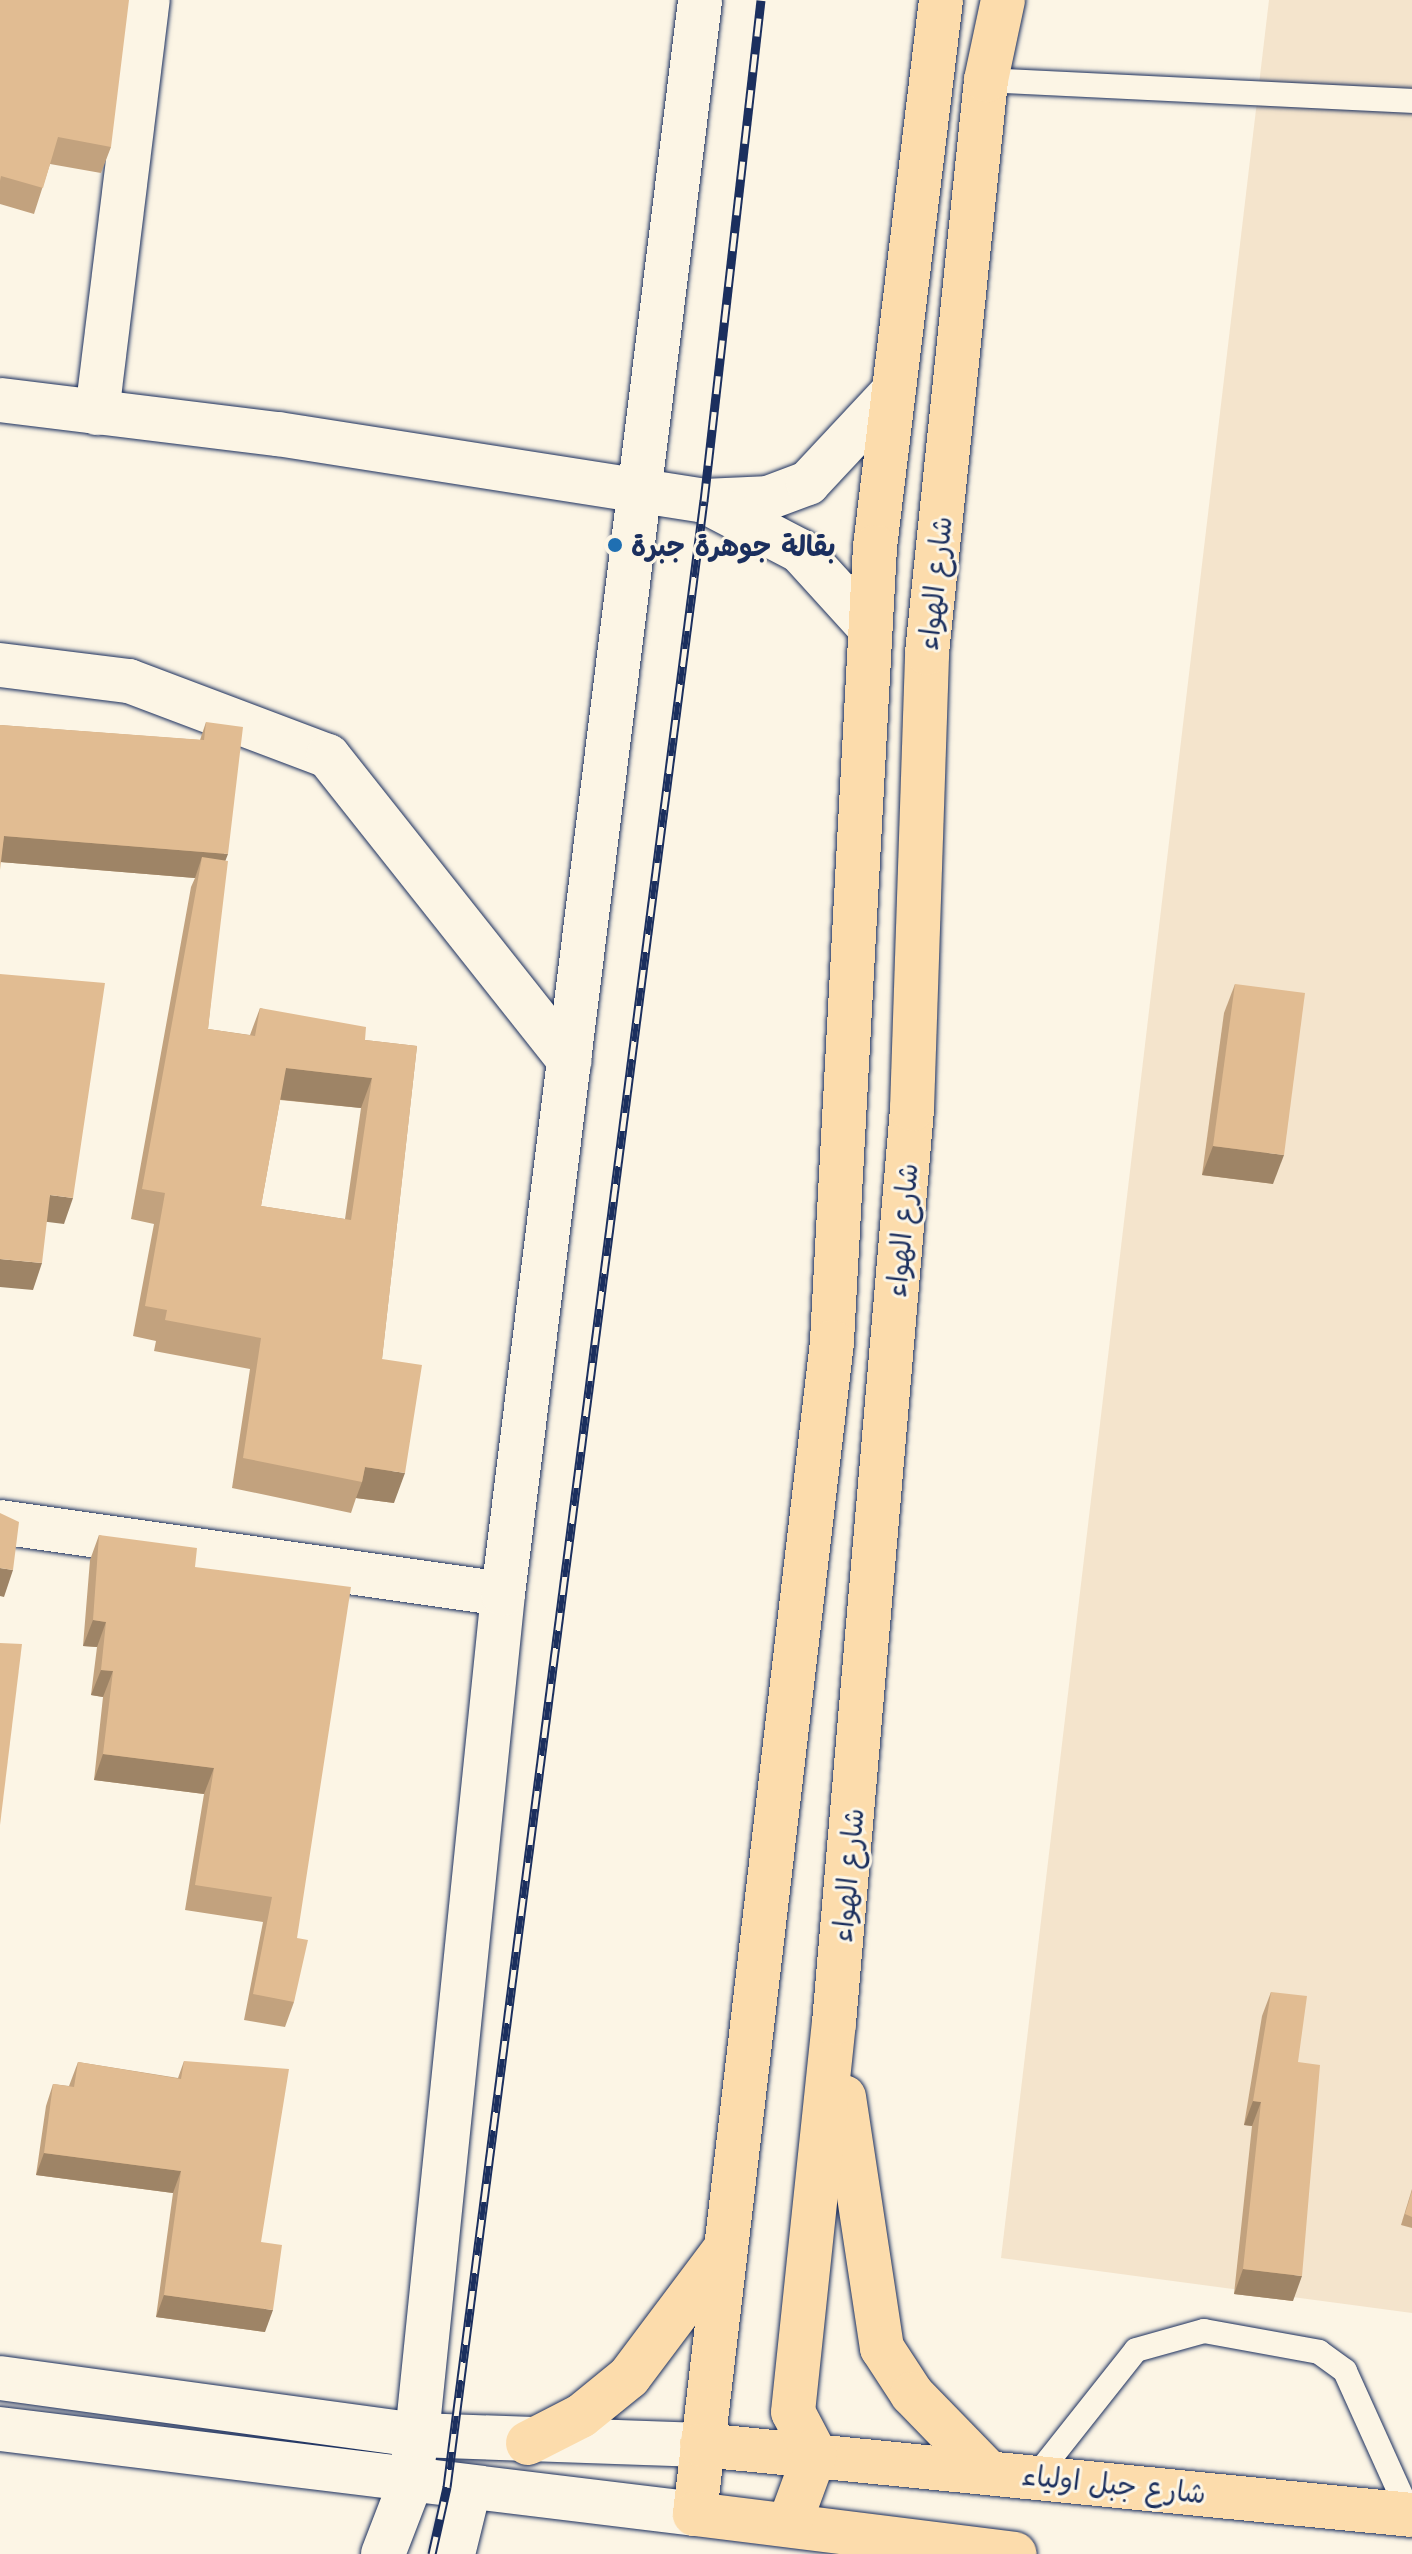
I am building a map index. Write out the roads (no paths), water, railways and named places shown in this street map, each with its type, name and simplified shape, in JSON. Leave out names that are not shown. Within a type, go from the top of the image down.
[{"type":"highway","name":"شارع الهواء","points":[[695,2514],[723,2251],[832,1342],[870,628],[889,396],[941,0]]},
{"type":"highway","name":"شارع الهواء","points":[[815,2454],[793,2412],[834,2023],[912,1109],[927,653],[986,80],[1003,0]]},
{"type":"highway","points":[[834,2023],[871,2308],[882,2348],[912,2394],[985,2469]]},
{"type":"highway","points":[[528,2443],[581,2416],[629,2377],[723,2251]]},
{"type":"highway","name":"شارع جبل اولياء","points":[[702,2445],[985,2469],[1411,2515]]},
{"type":"highway","points":[[801,2527],[815,2454]]},
{"type":"highway","points":[[695,2514],[1015,2554]]},
{"type":"street","points":[[97,413],[148,0]]},
{"type":"street","points":[[383,2554],[410,2484],[417,2435],[503,1594],[700,0]]},
{"type":"street","points":[[0,400],[640,489],[704,501],[768,498],[808,483],[889,396]]},
{"type":"street","points":[[704,501],[800,551],[870,628]]},
{"type":"street","points":[[0,665],[129,681],[328,756],[570,1061]]},
{"type":"street","points":[[0,1522],[503,1594]]},
{"type":"street","points":[[0,2378],[417,2435],[528,2443],[702,2445]]},
{"type":"street","points":[[0,2429],[410,2484],[695,2514]]},
{"type":"street","points":[[453,2554],[469,2489]]},
{"type":"lane","points":[[986,80],[1412,101]]},
{"type":"lane","points":[[1037,2475],[1136,2350],[1204,2331],[1319,2352],[1345,2371],[1411,2515]]},
{"type":"railway","points":[[432,2554],[447,2487],[704,501],[761,0]]},
{"type":"place","name":"بقالة جوهرة جبرة","points":[[615,545]]}]
